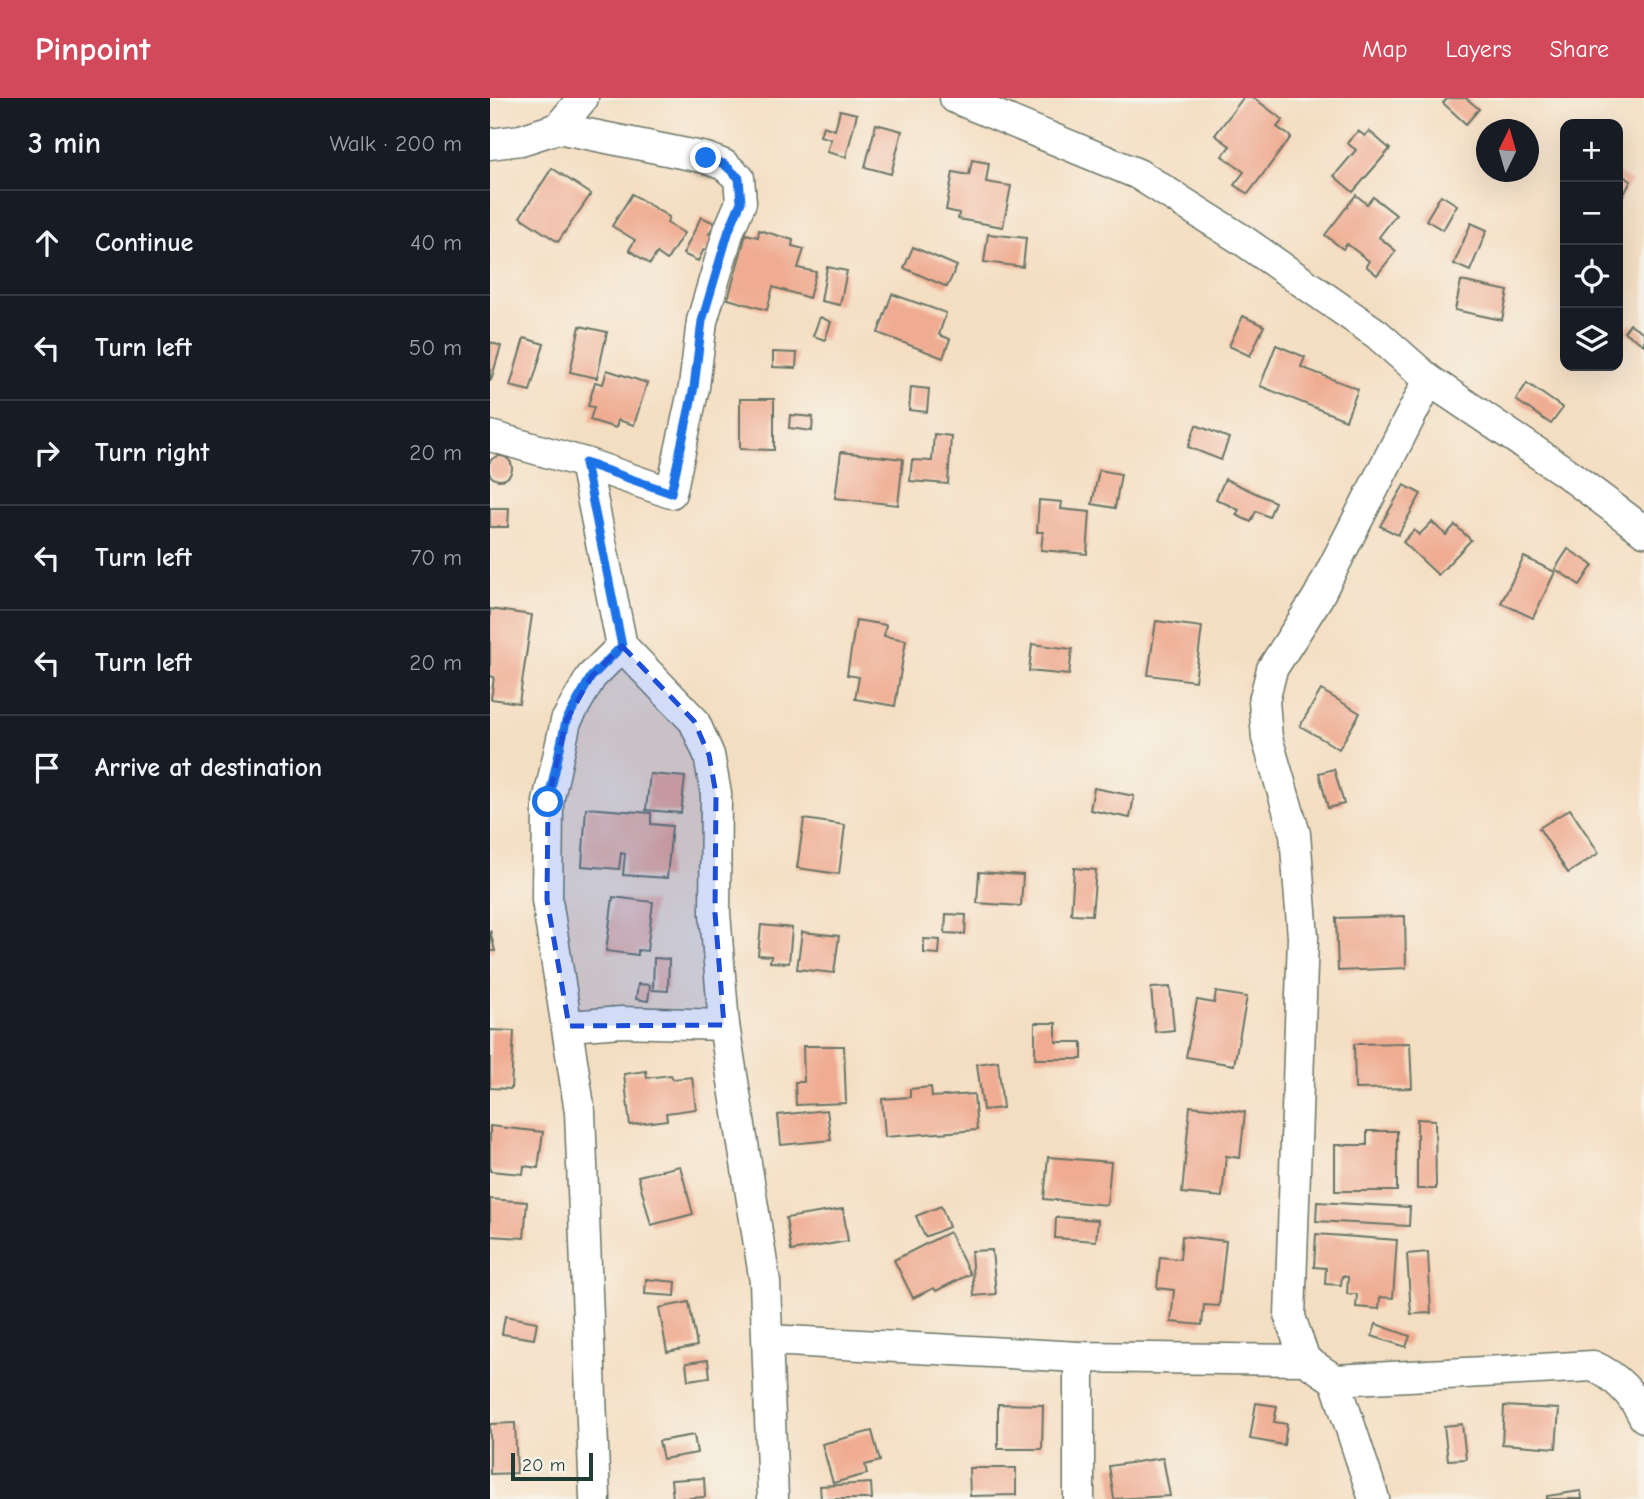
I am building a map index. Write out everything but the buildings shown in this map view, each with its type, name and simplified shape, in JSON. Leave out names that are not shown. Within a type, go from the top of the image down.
[{"type":"street","points":[[558,128],[583,98]]},
{"type":"street","points":[[954,98],[1138,174],[1244,240],[1377,334],[1429,380],[1564,471],[1644,531]]},
{"type":"street","points":[[490,144],[521,140],[558,128],[706,158],[724,164],[739,178],[741,202],[729,230],[702,321],[694,387],[671,493],[585,463],[490,436]]},
{"type":"street","points":[[1305,1360],[1290,1317],[1303,937],[1295,834],[1267,738],[1264,701],[1272,669],[1318,597],[1429,380]]},
{"type":"street","points":[[585,463],[622,646],[694,721],[709,755],[716,794],[715,914],[724,1025],[765,1282],[773,1499]]},
{"type":"street","points":[[595,1499],[580,1112],[569,1026],[547,900],[548,802],[566,721],[591,677],[622,646]]},
{"type":"street","points":[[569,1026],[621,1022],[724,1025]]},
{"type":"street","points":[[769,1340],[1079,1357],[1305,1360],[1335,1380],[1593,1366],[1619,1382],[1635,1398],[1644,1417]]},
{"type":"street","points":[[1079,1357],[1079,1499]]},
{"type":"street","points":[[1335,1380],[1374,1499]]},
{"type":"highlighted area","points":[[622,646],[694,721],[709,755],[716,794],[715,913],[724,1025],[569,1026],[547,900],[548,802],[566,721],[591,677]]},
{"type":"route","points":[[548,802],[566,721],[591,677],[622,646],[585,463],[671,493],[684,442],[702,321],[729,230],[741,202],[739,178],[724,164],[706,158]]}]
